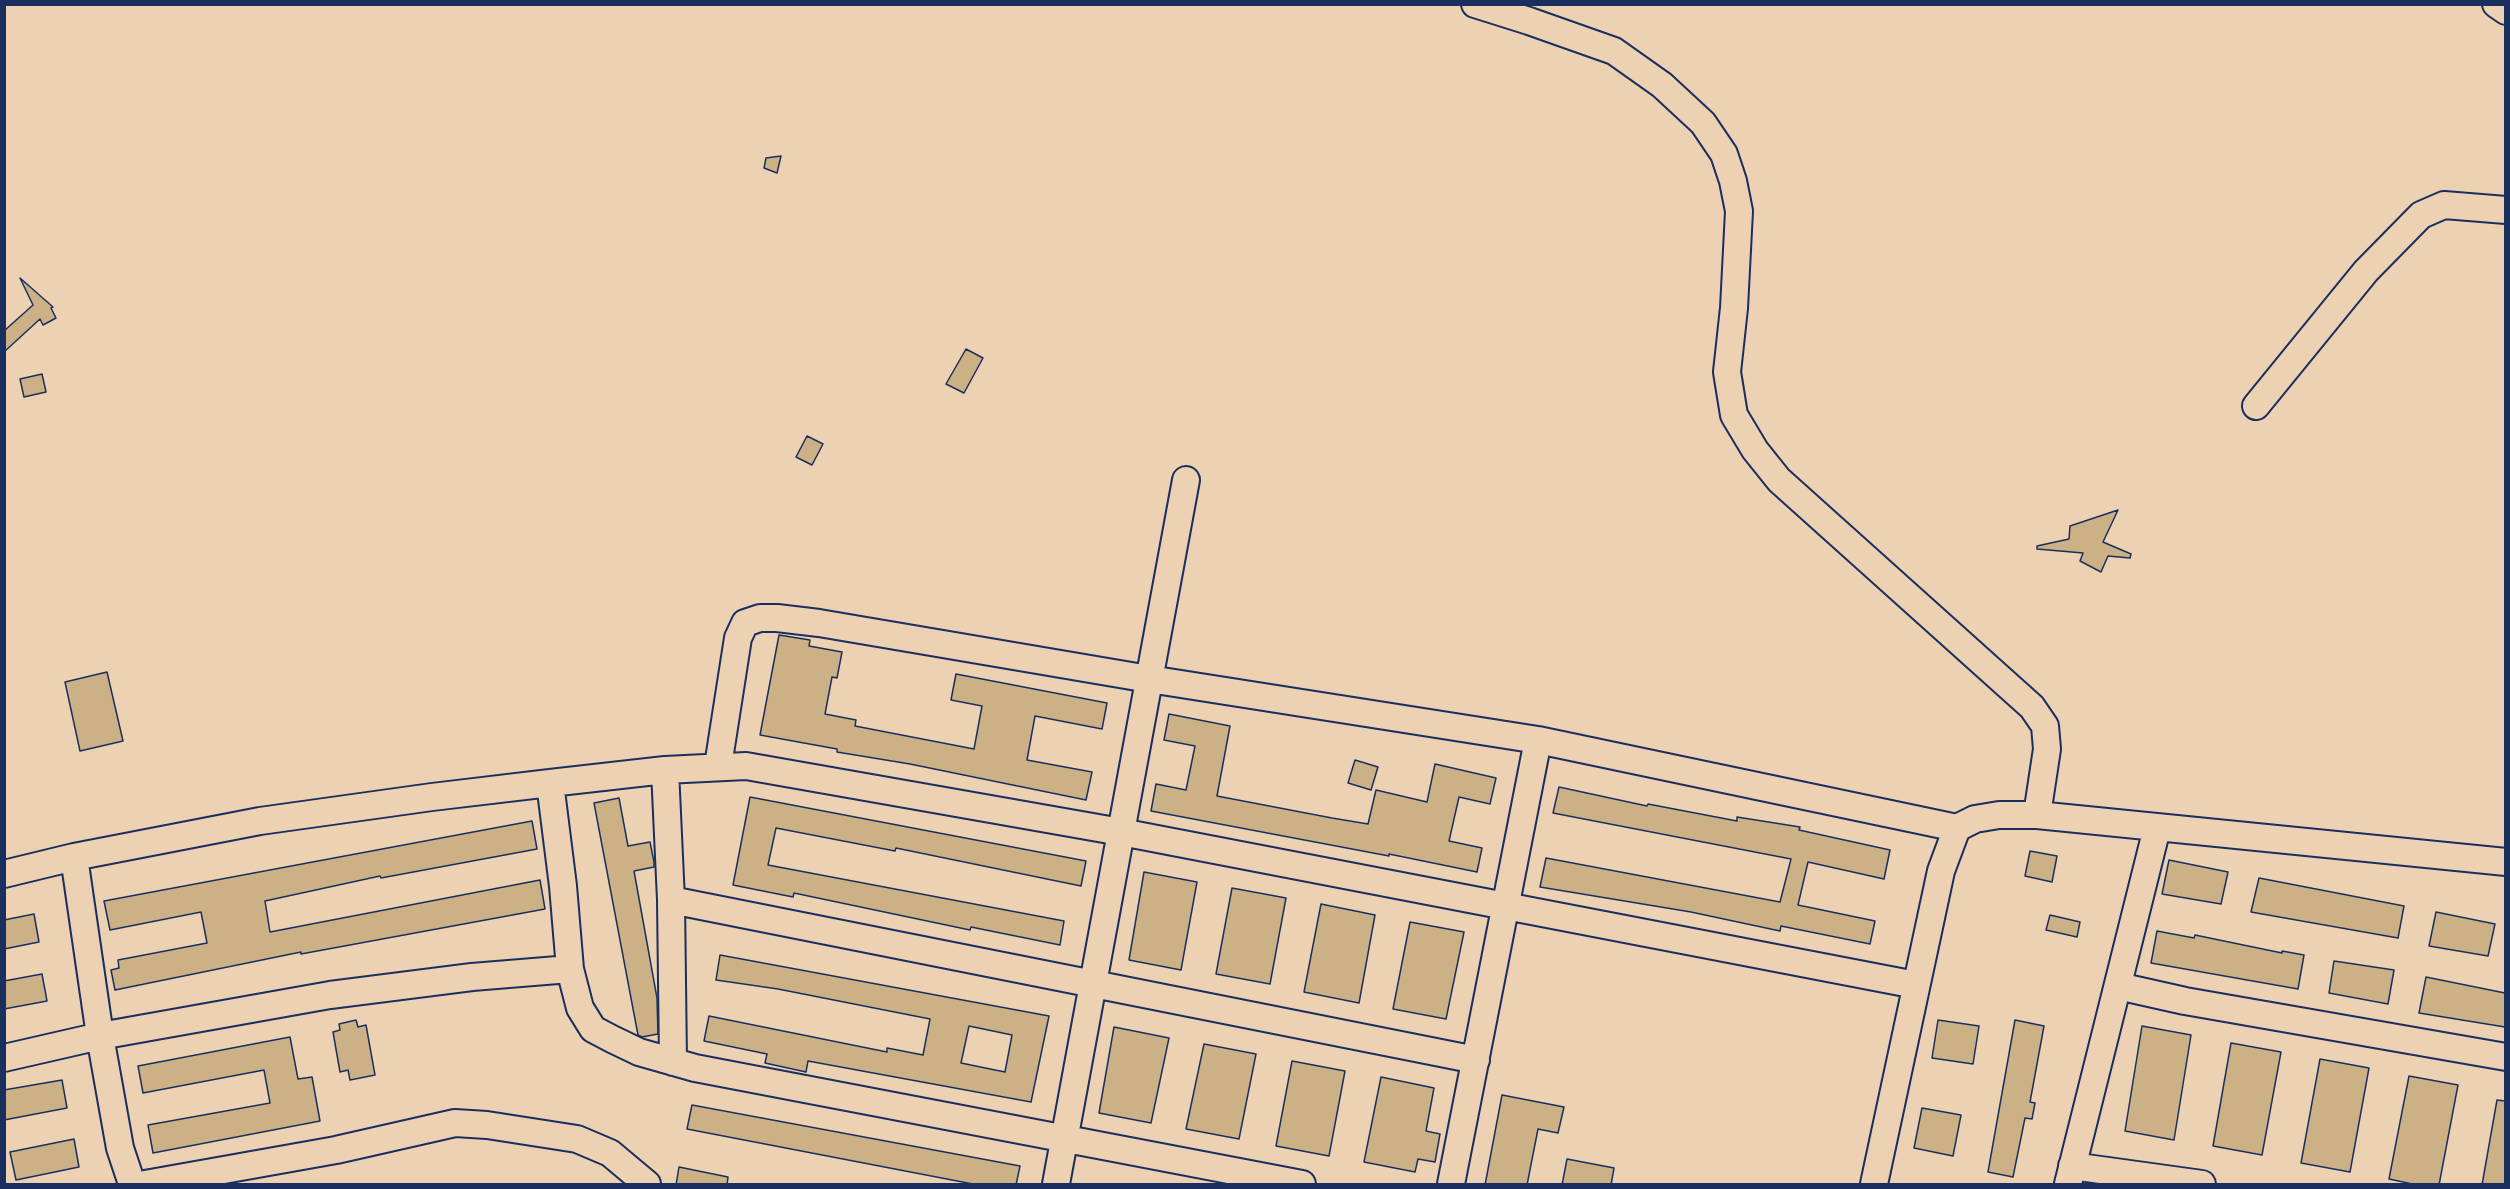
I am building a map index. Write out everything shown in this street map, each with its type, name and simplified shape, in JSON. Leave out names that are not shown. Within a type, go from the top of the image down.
[{"type":"street","points":[[1475,4],[1614,51],[1662,85],[1702,123],[1724,154],[1733,181],[1738,211],[1734,308],[1727,372],[1734,415],[1755,450],[1779,480],[2032,707],[2045,726],[2047,749],[2037,815]]},
{"type":"street","points":[[2496,4],[2505,11]]},
{"type":"street","points":[[2256,406],[2366,271],[2421,215],[2444,205],[2505,210]]},
{"type":"street","points":[[1056,1185],[1186,480]]},
{"type":"street","points":[[718,766],[738,638],[745,623],[760,618],[819,623],[1149,679],[1538,740],[1957,828],[1975,819],[1999,815],[2037,815],[2505,862]]},
{"type":"street","points":[[1451,1185],[1538,740]]},
{"type":"street","points":[[4,874],[74,857],[260,821],[550,783],[665,770],[746,766],[1121,832],[1916,985]]},
{"type":"street","points":[[665,770],[671,900],[673,1062]]},
{"type":"street","points":[[550,783],[570,969],[580,1008],[593,1029],[639,1052],[694,1068],[1302,1185]]},
{"type":"street","points":[[1874,1185],[1941,871],[1957,828]]},
{"type":"street","points":[[2157,828],[2070,1175],[2202,1185]]},
{"type":"street","points":[[74,857],[100,1036],[120,1148],[132,1185]]},
{"type":"street","points":[[671,900],[1092,986],[1476,1060]]},
{"type":"street","points":[[4,1058],[100,1036],[330,995],[472,977],[570,969]]},
{"type":"street","points":[[2118,986],[2208,1005],[2505,1057]]},
{"type":"street","points":[[145,1185],[336,1150],[455,1123],[487,1125],[577,1139],[610,1153],[647,1185]]},
{"type":"building","points":[[781,156],[777,173],[764,168],[766,158]]},
{"type":"building","points":[[20,278],[53,307],[51,308],[56,318],[43,325],[40,319],[4,352],[4,331],[33,305]]},
{"type":"building","points":[[966,349],[983,358],[964,393],[946,384]]},
{"type":"building","points":[[42,374],[46,392],[24,397],[20,379]]},
{"type":"building","points":[[807,436],[823,444],[812,465],[796,457]]},
{"type":"building","points":[[2118,510],[2103,542],[2131,554],[2130,558],[2108,556],[2101,572],[2080,561],[2083,553],[2037,549],[2037,546],[2069,539],[2070,526]]},
{"type":"building","points":[[779,635],[810,640],[809,646],[842,652],[837,678],[832,677],[825,714],[856,720],[855,726],[974,749],[982,706],[951,700],[956,674],[1107,703],[1102,729],[1035,716],[1027,760],[1092,772],[1086,800],[760,735]]},
{"type":"building","points":[[107,672],[123,741],[80,751],[65,682]]},
{"type":"building","points":[[1169,714],[1230,726],[1217,796],[1368,824],[1376,790],[1427,802],[1435,764],[1496,778],[1490,804],[1459,797],[1449,841],[1482,848],[1477,872],[1151,811],[1156,784],[1186,790],[1195,746],[1164,740]]},
{"type":"building","points":[[1355,760],[1378,767],[1371,790],[1348,783]]},
{"type":"building","points":[[1559,787],[1647,806],[1648,804],[1737,821],[1737,817],[1800,827],[1799,830],[1890,850],[1884,879],[1808,862],[1798,905],[1875,921],[1870,944],[1781,926],[1780,931],[1691,912],[1540,887],[1546,858],[1780,902],[1791,859],[1553,813]]},
{"type":"building","points":[[750,797],[1086,861],[1081,886],[896,848],[895,851],[776,828],[768,865],[1064,921],[1060,945],[971,927],[970,930],[794,893],[793,897],[733,885]]},
{"type":"building","points":[[619,798],[628,846],[650,842],[654,862],[654,867],[634,871],[657,998],[658,1034],[642,1037],[638,1035],[594,803]]},
{"type":"building","points":[[532,821],[537,849],[381,878],[380,876],[265,901],[270,932],[540,880],[545,909],[301,954],[301,952],[115,990],[111,970],[119,968],[118,960],[207,943],[201,912],[110,930],[104,901]]},
{"type":"building","points":[[2030,851],[2057,856],[2052,882],[2025,876]]},
{"type":"building","points":[[2169,860],[2228,872],[2221,904],[2162,894]]},
{"type":"building","points":[[1144,872],[1197,882],[1181,970],[1129,960]]},
{"type":"building","points":[[2259,878],[2404,906],[2398,938],[2251,912]]},
{"type":"building","points":[[1232,888],[1286,898],[1270,984],[1216,974]]},
{"type":"building","points":[[1321,904],[1375,915],[1359,1003],[1304,992]]},
{"type":"building","points":[[2436,912],[2495,924],[2488,956],[2429,946]]},
{"type":"building","points":[[34,914],[39,942],[4,949],[4,920]]},
{"type":"building","points":[[2050,915],[2080,922],[2077,937],[2046,930]]},
{"type":"building","points":[[1410,922],[1464,932],[1446,1019],[1393,1009]]},
{"type":"building","points":[[2157,931],[2194,938],[2195,935],[2282,953],[2282,951],[2304,955],[2298,989],[2151,963]]},
{"type":"building","points":[[720,955],[1049,1016],[1031,1102],[808,1061],[806,1072],[765,1063],[767,1054],[704,1041],[709,1016],[887,1052],[887,1048],[923,1055],[930,1019],[778,989],[716,980]],"holes":[[[969,1026],[1012,1035],[1005,1072],[961,1063]]]},
{"type":"building","points":[[2334,961],[2394,970],[2388,1004],[2329,993]]},
{"type":"building","points":[[42,974],[47,1001],[4,1009],[4,981]]},
{"type":"building","points":[[2426,977],[2505,993],[2505,1027],[2419,1013]]},
{"type":"building","points":[[356,1020],[358,1027],[366,1025],[375,1075],[350,1080],[348,1070],[340,1072],[333,1032],[340,1030],[339,1024]]},
{"type":"building","points":[[1938,1020],[1979,1026],[1973,1064],[1932,1058]]},
{"type":"building","points":[[2015,1020],[2044,1026],[2030,1102],[2035,1103],[2032,1119],[2025,1118],[2013,1177],[1988,1172]]},
{"type":"building","points":[[2142,1026],[2191,1035],[2174,1140],[2125,1131]]},
{"type":"building","points":[[1114,1027],[1169,1038],[1151,1123],[1099,1113]]},
{"type":"building","points":[[290,1037],[298,1079],[312,1077],[320,1121],[153,1153],[148,1125],[270,1103],[264,1070],[143,1093],[138,1066]]},
{"type":"building","points":[[2231,1043],[2281,1052],[2262,1155],[2213,1146]]},
{"type":"building","points":[[1204,1044],[1256,1054],[1239,1139],[1186,1129]]},
{"type":"building","points":[[2320,1059],[2369,1068],[2350,1172],[2301,1163]]},
{"type":"building","points":[[1292,1061],[1345,1071],[1329,1156],[1276,1146]]},
{"type":"building","points":[[2409,1076],[2458,1085],[2439,1185],[2417,1185],[2389,1179]]},
{"type":"building","points":[[1381,1077],[1434,1088],[1426,1131],[1440,1134],[1435,1162],[1418,1159],[1415,1172],[1364,1162]]},
{"type":"building","points":[[62,1080],[67,1108],[4,1120],[4,1090]]},
{"type":"building","points":[[1502,1095],[1564,1107],[1558,1133],[1538,1129],[1527,1185],[1485,1185]]},
{"type":"building","points":[[2497,1100],[2505,1101],[2505,1185],[2482,1185]]},
{"type":"building","points":[[692,1105],[1020,1166],[1016,1185],[978,1185],[687,1129]]},
{"type":"building","points":[[1922,1108],[1961,1115],[1953,1156],[1914,1148]]},
{"type":"building","points":[[74,1139],[79,1167],[16,1180],[10,1152]]},
{"type":"building","points":[[1567,1159],[1614,1168],[1611,1185],[1562,1185]]},
{"type":"building","points":[[679,1167],[728,1177],[727,1185],[676,1185]]}]
